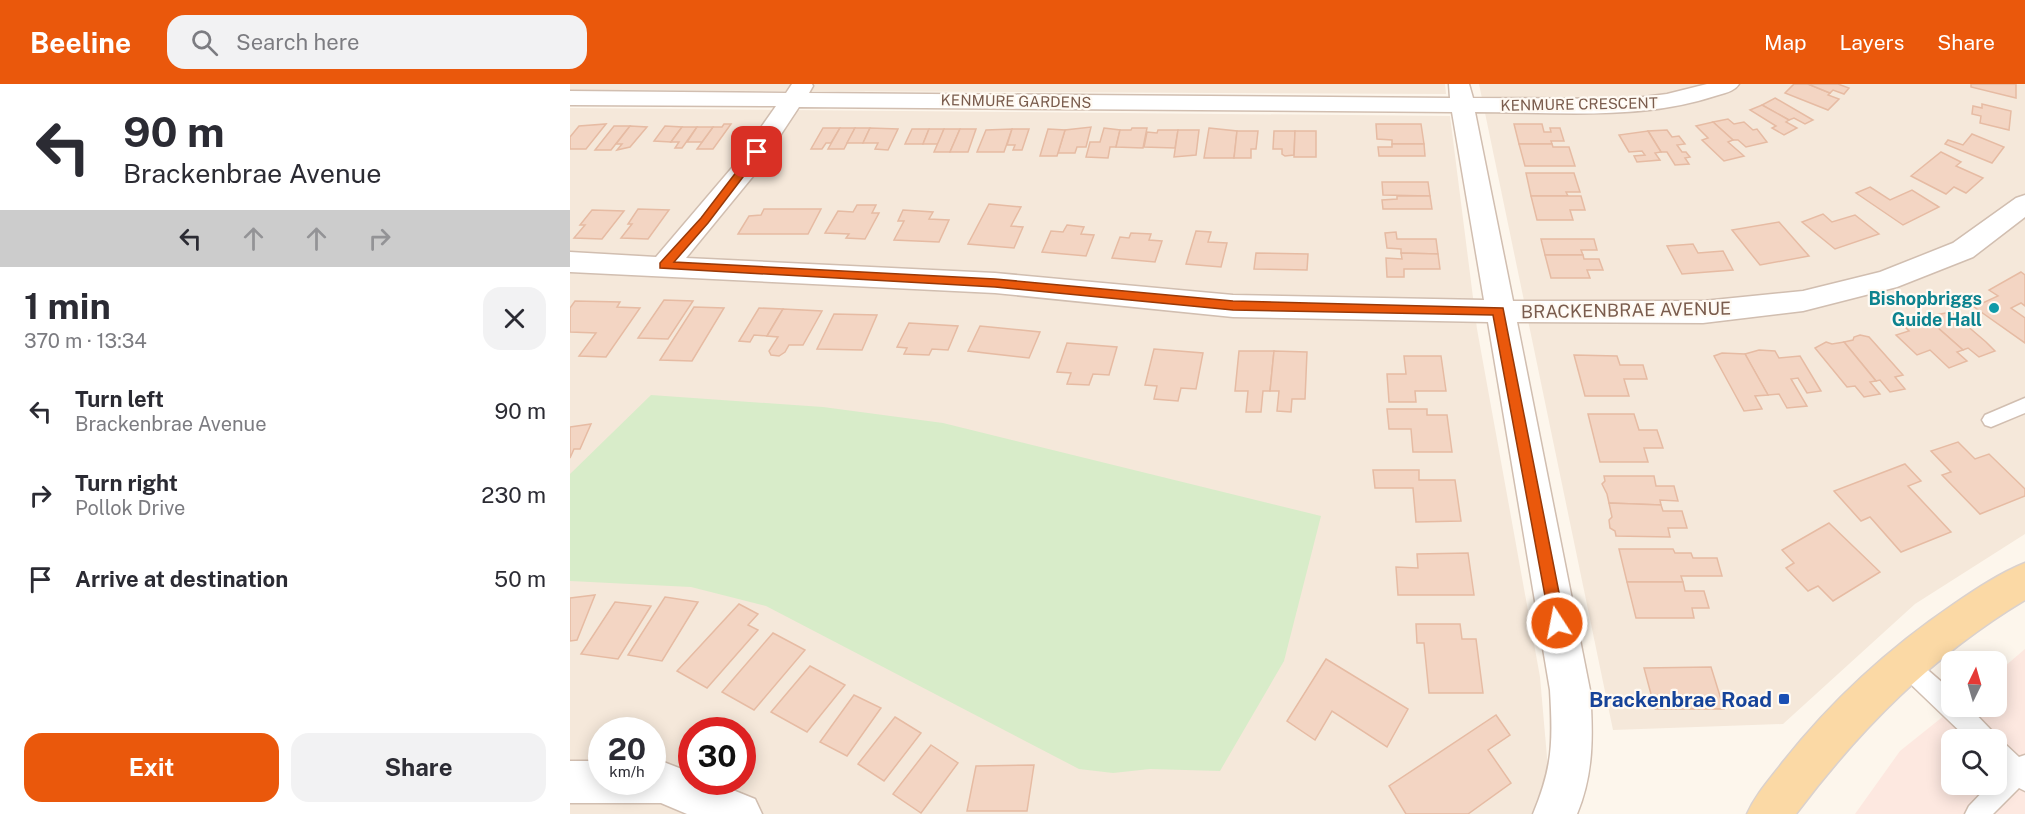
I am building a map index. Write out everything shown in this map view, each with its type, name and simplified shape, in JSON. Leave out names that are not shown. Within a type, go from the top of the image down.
[{"type":"main road","points":[[1769,814],[1844,722],[1906,665],[1960,621],[2025,580]]},
{"type":"street","name":"KENMURE CRESCENT","points":[[1460,95],[1628,106],[1665,103],[1698,96],[1728,84]]},
{"type":"street","name":"KENMURE GARDENS","points":[[570,98],[798,92],[1460,95]]},
{"type":"street","points":[[664,266],[745,169],[798,92]]},
{"type":"street","points":[[1460,95],[1498,311],[1570,690],[1574,750],[1564,808]]},
{"type":"street","name":"BRACKENBRAE AVENUE","points":[[570,262],[995,283],[1233,306],[1703,312],[1803,301],[1887,280],[1963,250],[2025,204]]},
{"type":"street","points":[[570,782],[661,782],[740,814]]},
{"type":"lane","points":[[1991,420],[2025,405]]},
{"type":"lane","points":[[1906,665],[1941,696]]},
{"type":"lane","points":[[1963,717],[1974,729]]},
{"type":"lane","points":[[1977,814],[2023,772],[2007,760]]},
{"type":"shaded area","points":[[570,84],[1445,84],[1446,94],[570,90]]},
{"type":"shaded area","points":[[1479,84],[2025,84],[2025,534],[1915,604],[1783,724],[1613,730]]},
{"type":"shaded area","points":[[570,108],[1450,116],[1477,329],[1540,677],[1552,814],[570,814]]},
{"type":"shaded area","points":[[2025,649],[2025,814],[1855,814],[1900,751],[1942,717],[2007,717],[2007,664]]},
{"type":"green space","points":[[651,395],[823,407],[943,423],[1321,516],[1284,661],[1220,771],[1150,769],[1113,773],[1079,769],[766,606],[691,587],[570,581],[570,474]]},
{"type":"building","points":[[1794,84],[1808,84],[1839,99],[1828,110],[1785,93]]},
{"type":"building","points":[[1808,84],[1838,84],[1849,88],[1844,94],[1833,90],[1830,93]]},
{"type":"building","points":[[1971,84],[2016,84],[2016,98],[1971,87]]},
{"type":"building","points":[[1775,98],[1813,120],[1805,124],[1794,118],[1789,120],[1762,105]]},
{"type":"building","points":[[1982,104],[2011,111],[2009,130],[1980,123],[1981,116],[1972,114],[1973,106],[1982,108]]},
{"type":"building","points":[[1762,105],[1789,120],[1786,122],[1797,128],[1784,135],[1772,128],[1776,126],[1750,110]]},
{"type":"building","points":[[1728,119],[1734,124],[1744,122],[1753,130],[1757,129],[1767,142],[1746,147],[1738,140],[1733,140],[1713,122]]},
{"type":"building","points":[[1713,122],[1733,140],[1728,142],[1744,156],[1724,161],[1702,140],[1708,138],[1696,126]]},
{"type":"building","points":[[606,124],[586,149],[570,149],[570,137],[579,126]]},
{"type":"building","points":[[724,124],[731,124],[713,149],[697,149],[713,127],[722,127]]},
{"type":"building","points":[[1376,124],[1421,124],[1424,144],[1392,144],[1392,140],[1377,139]]},
{"type":"building","points":[[1514,124],[1542,124],[1544,132],[1551,132],[1550,128],[1560,128],[1564,141],[1551,141],[1552,144],[1519,144]]},
{"type":"building","points":[[614,126],[630,126],[611,150],[595,150]]},
{"type":"building","points":[[630,126],[647,127],[630,147],[617,150],[622,144],[616,144]]},
{"type":"building","points":[[665,126],[682,127],[671,142],[654,141]]},
{"type":"building","points":[[682,127],[697,127],[682,148],[675,148],[679,142],[671,142]]},
{"type":"building","points":[[697,127],[713,127],[702,142],[687,142]]},
{"type":"building","points":[[1091,127],[1086,147],[1077,147],[1075,153],[1058,153],[1065,130]]},
{"type":"building","points":[[823,128],[840,128],[831,143],[826,143],[822,149],[811,149]]},
{"type":"building","points":[[840,128],[855,128],[844,149],[828,149]]},
{"type":"building","points":[[855,128],[870,128],[863,143],[847,143]]},
{"type":"building","points":[[870,128],[898,129],[888,150],[875,149],[878,143],[863,143]]},
{"type":"building","points":[[1104,128],[1120,130],[1116,147],[1110,147],[1108,158],[1086,157],[1090,142],[1100,142]]},
{"type":"building","points":[[1132,128],[1147,128],[1143,148],[1116,147],[1120,130],[1131,130]]},
{"type":"building","points":[[1209,128],[1237,131],[1234,158],[1204,158]]},
{"type":"building","points":[[912,129],[929,129],[923,144],[905,144]]},
{"type":"building","points":[[929,129],[944,129],[938,144],[923,144]]},
{"type":"building","points":[[944,129],[960,129],[950,152],[934,152]]},
{"type":"building","points":[[960,129],[976,129],[968,152],[950,152]]},
{"type":"building","points":[[1012,129],[1004,152],[977,152],[986,130]]},
{"type":"building","points":[[1012,129],[1029,129],[1022,150],[1013,150],[1015,145],[1007,145]]},
{"type":"building","points":[[1048,129],[1065,130],[1057,156],[1040,156]]},
{"type":"building","points":[[1158,130],[1178,130],[1175,148],[1144,147],[1147,132],[1157,133]]},
{"type":"building","points":[[1178,130],[1199,130],[1196,155],[1174,157]]},
{"type":"building","points":[[1667,130],[1672,137],[1679,136],[1685,144],[1677,145],[1690,157],[1685,158],[1689,164],[1675,165],[1667,152],[1661,152],[1648,131]]},
{"type":"building","points":[[1237,131],[1258,131],[1256,149],[1251,149],[1251,158],[1234,158]]},
{"type":"building","points":[[1274,131],[1295,131],[1294,155],[1285,156],[1282,154],[1282,149],[1273,149]]},
{"type":"building","points":[[1295,131],[1316,131],[1316,157],[1294,157]]},
{"type":"building","points":[[1648,131],[1661,152],[1655,153],[1660,160],[1637,162],[1634,156],[1645,155],[1642,151],[1629,152],[1619,135]]},
{"type":"building","points":[[1972,134],[2004,147],[1992,163],[1945,144],[1948,140],[1963,145]]},
{"type":"building","points":[[1392,144],[1424,144],[1425,156],[1379,156],[1378,147],[1392,147]]},
{"type":"building","points":[[1519,144],[1552,144],[1553,147],[1569,147],[1575,166],[1525,166]]},
{"type":"building","points":[[1941,152],[1961,162],[1956,166],[1983,178],[1966,193],[1954,187],[1946,194],[1911,176]]},
{"type":"building","points":[[1526,173],[1574,173],[1580,192],[1566,192],[1568,196],[1531,196]]},
{"type":"building","points":[[1382,182],[1428,182],[1430,196],[1383,195]]},
{"type":"building","points":[[1870,187],[1890,200],[1912,190],[1939,207],[1903,225],[1856,193]]},
{"type":"building","points":[[1397,196],[1430,196],[1432,209],[1383,209],[1382,200],[1397,199]]},
{"type":"building","points":[[1531,196],[1581,196],[1585,210],[1570,210],[1573,220],[1537,220]]},
{"type":"building","points":[[989,204],[1021,207],[1011,226],[1023,227],[1014,248],[968,244]]},
{"type":"building","points":[[857,205],[876,205],[872,213],[879,213],[865,239],[846,238],[849,234],[825,233],[838,211],[853,212]]},
{"type":"building","points":[[638,209],[669,210],[648,239],[621,238],[632,224],[628,224]]},
{"type":"building","points":[[764,209],[821,209],[808,234],[738,234],[749,216],[761,215]]},
{"type":"building","points":[[592,210],[624,211],[602,239],[574,238],[585,225],[580,225]]},
{"type":"building","points":[[903,210],[933,212],[929,219],[949,220],[939,242],[894,240],[904,221],[898,221]]},
{"type":"building","points":[[1823,214],[1832,222],[1855,215],[1879,234],[1835,249],[1802,222]]},
{"type":"building","points":[[1779,222],[1809,256],[1760,265],[1732,230]]},
{"type":"building","points":[[1067,225],[1084,227],[1081,234],[1094,235],[1086,256],[1042,252],[1051,231],[1063,232]]},
{"type":"building","points":[[1196,231],[1211,232],[1208,242],[1227,243],[1221,267],[1186,264]]},
{"type":"building","points":[[1396,232],[1397,239],[1436,239],[1438,254],[1401,253],[1401,249],[1387,248],[1385,233]]},
{"type":"building","points":[[1131,233],[1151,234],[1149,240],[1162,241],[1155,262],[1112,258],[1120,237],[1129,238]]},
{"type":"building","points":[[1541,239],[1594,239],[1597,250],[1581,250],[1583,255],[1545,255]]},
{"type":"building","points":[[1693,244],[1698,253],[1723,251],[1733,270],[1682,274],[1667,246]]},
{"type":"building","points":[[1256,253],[1308,254],[1307,270],[1254,269]]},
{"type":"building","points":[[1401,253],[1438,254],[1440,269],[1404,269],[1404,277],[1387,277],[1386,258],[1402,259]]},
{"type":"building","points":[[1545,255],[1583,255],[1584,259],[1599,259],[1603,270],[1587,270],[1590,278],[1551,278]]},
{"type":"building","name":"Bishopbriggs Guide Hall","points":[[2021,272],[2025,275],[2025,306],[2021,303],[2011,308],[2025,318],[2025,343],[1974,307],[1998,296],[1989,290]]},
{"type":"building","points":[[664,300],[693,301],[668,339],[638,338]]},
{"type":"building","points":[[575,301],[620,302],[617,307],[640,308],[606,357],[579,356],[596,333],[570,332],[570,308]]},
{"type":"building","points":[[694,307],[724,308],[692,361],[660,360]]},
{"type":"building","points":[[759,308],[783,309],[767,336],[754,335],[750,342],[739,341]]},
{"type":"building","points":[[783,309],[822,311],[803,345],[789,345],[779,356],[771,355],[769,351],[778,337],[767,336]]},
{"type":"building","points":[[1951,312],[1995,351],[1979,357],[1968,348],[1963,350],[1929,320],[1930,316]]},
{"type":"building","points":[[834,314],[877,315],[862,350],[817,349]]},
{"type":"building","points":[[1923,319],[1929,320],[1963,350],[1957,352],[1967,361],[1949,368],[1930,350],[1917,355],[1896,335],[1909,331],[1906,328]]},
{"type":"building","points":[[909,323],[958,326],[948,350],[932,349],[929,355],[904,354],[907,348],[897,347]]},
{"type":"building","points":[[980,326],[1040,332],[1029,358],[968,351]]},
{"type":"building","points":[[1860,335],[1869,337],[1903,375],[1895,377],[1905,389],[1890,392],[1880,380],[1876,381],[1844,342]]},
{"type":"building","points":[[1826,342],[1832,344],[1844,342],[1876,381],[1870,382],[1880,394],[1864,397],[1855,386],[1847,387],[1815,348]]},
{"type":"building","points":[[1067,343],[1117,347],[1109,375],[1093,374],[1089,385],[1067,384],[1071,373],[1057,372]]},
{"type":"building","points":[[1154,349],[1203,353],[1196,389],[1181,388],[1178,401],[1154,399],[1157,386],[1145,385]]},
{"type":"building","points":[[1759,350],[1775,351],[1779,358],[1800,356],[1821,391],[1807,393],[1798,378],[1791,379],[1807,406],[1787,408],[1779,394],[1768,395],[1745,354]]},
{"type":"building","points":[[1239,351],[1274,351],[1270,391],[1263,391],[1261,412],[1246,412],[1248,391],[1235,391]]},
{"type":"building","points":[[1274,351],[1307,352],[1305,399],[1292,399],[1291,412],[1277,411],[1279,391],[1270,391]]},
{"type":"building","points":[[1722,353],[1745,354],[1768,395],[1755,396],[1762,409],[1744,411],[1714,356]]},
{"type":"building","points":[[1574,355],[1617,356],[1620,365],[1643,365],[1647,379],[1624,379],[1629,396],[1585,396]]},
{"type":"building","points":[[1404,356],[1441,356],[1446,391],[1415,391],[1416,402],[1389,402],[1387,374],[1406,374]]},
{"type":"building","points":[[1387,409],[1427,409],[1427,415],[1447,415],[1452,452],[1413,452],[1411,429],[1389,429]]},
{"type":"building","points":[[1588,414],[1634,414],[1639,430],[1657,430],[1663,448],[1644,448],[1648,462],[1600,462]]},
{"type":"building","points":[[591,424],[580,449],[574,449],[570,458],[570,427]]},
{"type":"building","points":[[1958,442],[1975,459],[1989,454],[2025,489],[2025,496],[1980,514],[1942,475],[1951,472],[1931,451]]},
{"type":"building","points":[[1905,464],[1921,481],[1908,486],[1951,532],[1901,552],[1870,517],[1861,521],[1834,491]]},
{"type":"building","points":[[1373,470],[1419,470],[1419,480],[1455,480],[1461,521],[1416,522],[1413,488],[1375,488]]},
{"type":"building","points":[[1604,476],[1654,476],[1656,486],[1674,486],[1678,501],[1660,500],[1661,505],[1609,503],[1602,484],[1605,481]]},
{"type":"building","points":[[1609,503],[1661,505],[1663,511],[1682,511],[1687,528],[1668,528],[1670,537],[1616,536],[1615,531],[1610,528],[1609,520],[1612,517]]},
{"type":"building","points":[[1829,523],[1880,572],[1833,601],[1818,586],[1808,591],[1786,568],[1794,563],[1782,550]]},
{"type":"building","points":[[1619,549],[1673,549],[1675,553],[1691,553],[1693,558],[1717,558],[1722,576],[1681,576],[1683,582],[1627,582]]},
{"type":"building","points":[[1468,553],[1474,595],[1398,595],[1396,567],[1418,568],[1417,554]]},
{"type":"building","points":[[1627,582],[1683,582],[1685,591],[1704,591],[1709,608],[1692,608],[1694,618],[1636,618]]},
{"type":"building","points":[[595,595],[577,640],[570,641],[570,598]]},
{"type":"building","points":[[665,597],[698,602],[662,661],[628,655]]},
{"type":"building","points":[[615,602],[651,606],[618,659],[581,654]]},
{"type":"building","points":[[739,604],[758,614],[748,625],[758,630],[707,688],[677,671]]},
{"type":"building","points":[[1416,624],[1460,624],[1462,639],[1476,639],[1483,693],[1429,693],[1424,643],[1417,643]]},
{"type":"building","points":[[773,633],[805,650],[754,710],[722,692]]},
{"type":"building","points":[[1326,659],[1408,709],[1387,747],[1332,711],[1315,740],[1287,721]]},
{"type":"building","points":[[810,666],[845,685],[807,732],[771,712]]},
{"type":"building","points":[[1711,667],[1724,709],[1655,709],[1644,668]]},
{"type":"building","points":[[854,695],[881,708],[847,756],[820,742]]},
{"type":"building","points":[[1496,715],[1510,735],[1488,750],[1511,783],[1468,814],[1406,814],[1389,786]]},
{"type":"building","points":[[895,717],[921,733],[884,781],[858,764]]},
{"type":"building","points":[[931,745],[958,763],[921,813],[893,794]]},
{"type":"building","points":[[1034,765],[1027,811],[967,811],[976,766]]},
{"type":"place","name":"Bishopbriggs Guide Hall","points":[[1994,308]]},
{"type":"place","name":"Brackenbrae Road","points":[[1784,699]]},
{"type":"route","points":[[757,152],[705,220],[664,266],[995,283],[1233,306],[1498,311],[1557,623]]}]
